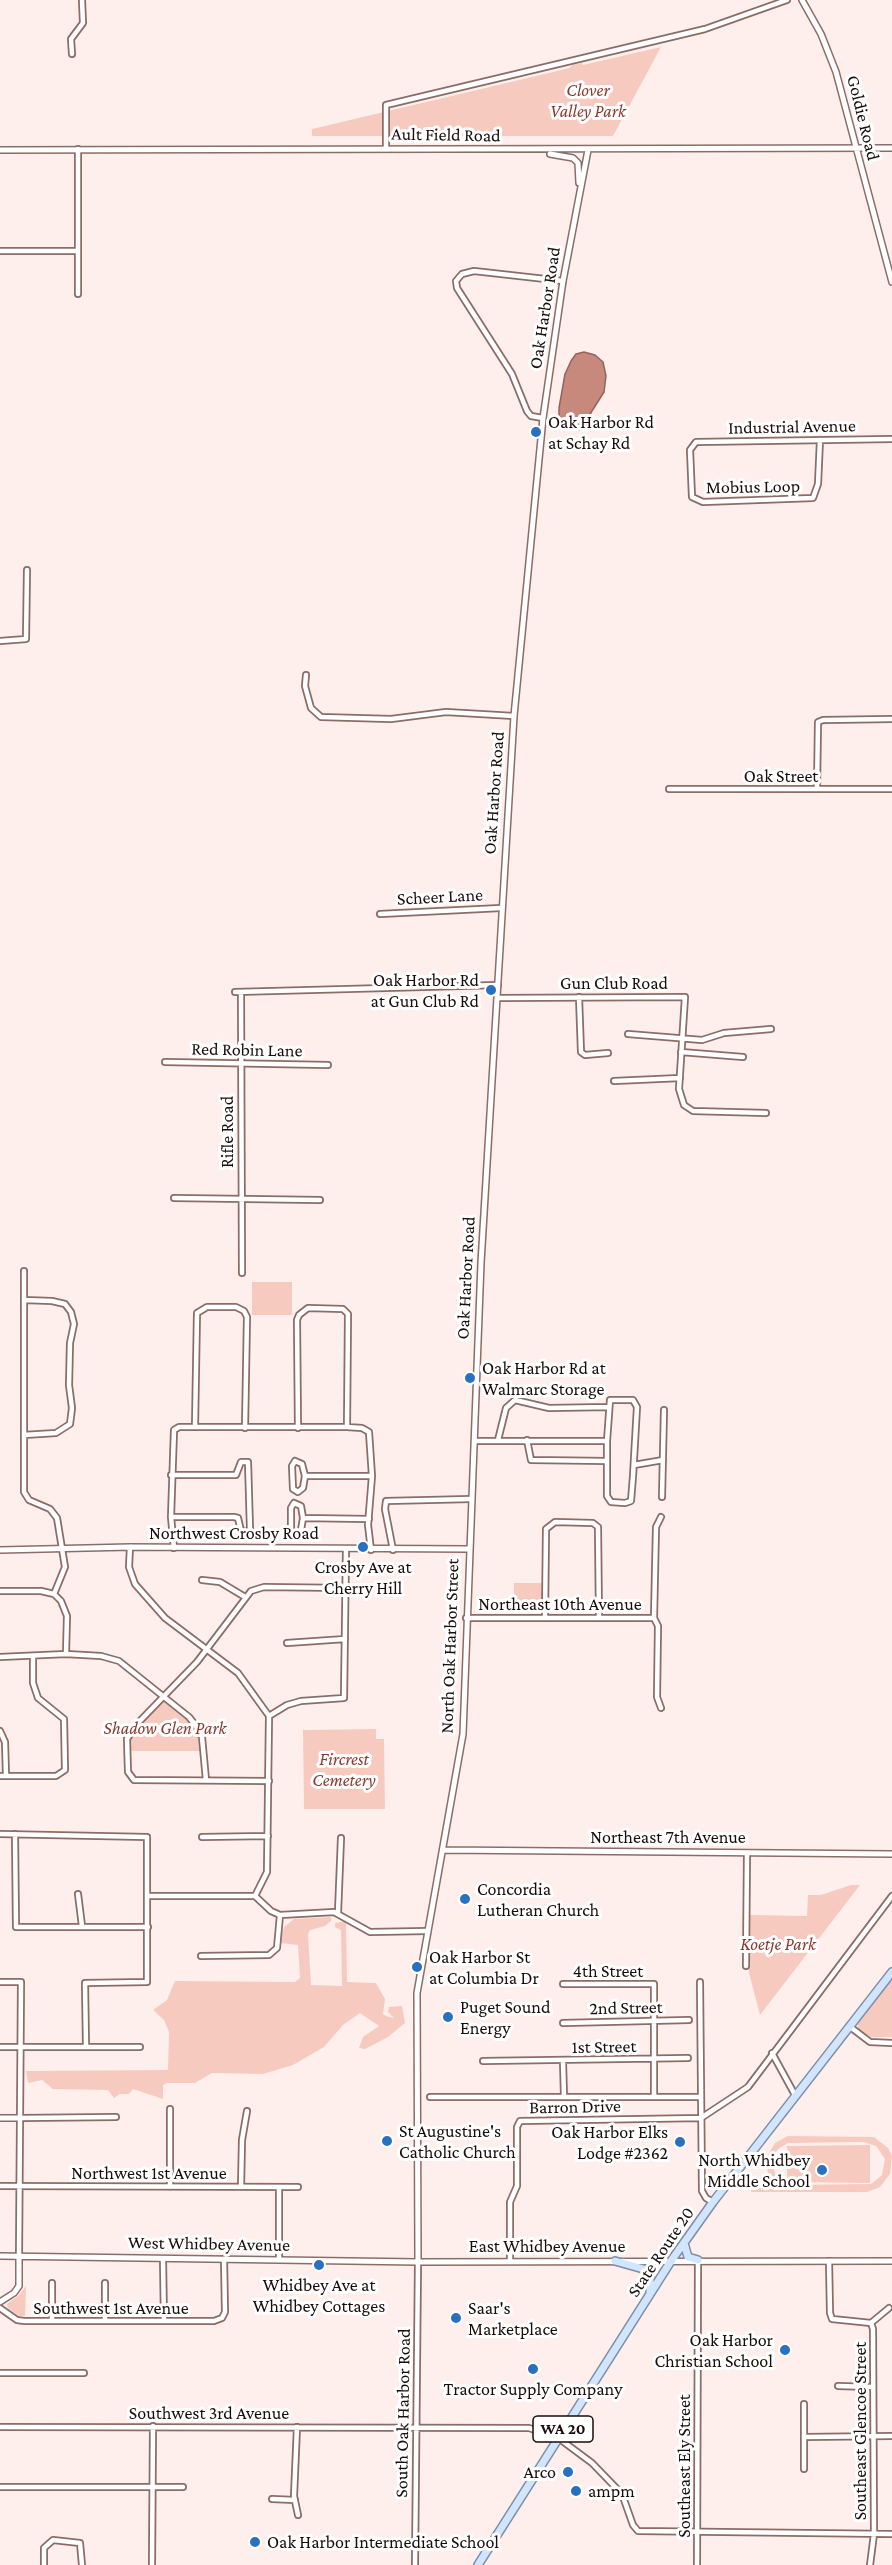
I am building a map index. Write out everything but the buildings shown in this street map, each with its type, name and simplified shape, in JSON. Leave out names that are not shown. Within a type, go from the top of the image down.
[{"type":"main road","name":"State Route 20","points":[[478,2565],[557,2437],[671,2261],[713,2202],[892,1972]]},
{"type":"main road","points":[[684,2243],[688,2257],[698,2260]]},
{"type":"main road","points":[[615,2261],[647,2270],[650,2276],[650,2294]]},
{"type":"street","points":[[72,54],[71,39],[83,23],[82,0]]},
{"type":"street","points":[[386,149],[386,105],[705,29],[787,0]]},
{"type":"street","name":"Goldie Road","points":[[802,0],[821,34],[836,72],[892,282]]},
{"type":"street","name":"Ault Field Road","points":[[0,150],[507,151],[892,148]]},
{"type":"street","points":[[78,149],[78,294]]},
{"type":"street","name":"Oak Harbor Road","points":[[475,1441],[481,1263],[514,716],[543,418],[563,281],[588,150]]},
{"type":"street","points":[[507,151],[573,158],[578,163],[579,194]]},
{"type":"street","points":[[0,251],[78,251]]},
{"type":"street","points":[[543,418],[531,416],[527,411],[512,374],[457,288],[456,281],[462,274],[474,271],[563,281]]},
{"type":"street","name":"Industrial Avenue","points":[[693,443],[892,439]]},
{"type":"street","name":"Mobius Loop","points":[[693,443],[690,450],[690,491],[693,500],[805,500],[813,498],[817,491],[820,440]]},
{"type":"street","points":[[0,641],[26,639],[27,570]]},
{"type":"street","points":[[306,675],[305,686],[311,708],[321,717],[391,719],[446,712],[514,716]]},
{"type":"street","points":[[817,789],[818,722],[892,719]]},
{"type":"street","name":"Oak Street","points":[[669,789],[892,789]]},
{"type":"street","name":"Scheer Lane","points":[[380,914],[501,908]]},
{"type":"street","points":[[235,992],[498,985]]},
{"type":"street","name":"Rifle Road","points":[[241,992],[242,1273]]},
{"type":"street","points":[[579,997],[581,1052],[585,1055],[608,1053]]},
{"type":"street","name":"Gun Club Road","points":[[497,998],[685,997],[680,1099],[687,1108],[733,1114],[766,1113]]},
{"type":"street","points":[[628,1034],[702,1040],[724,1032],[771,1029]]},
{"type":"street","points":[[681,1052],[743,1057]]},
{"type":"street","name":"Red Robin Lane","points":[[165,1062],[328,1065]]},
{"type":"street","points":[[614,1081],[680,1078]]},
{"type":"street","points":[[174,1198],[320,1200]]},
{"type":"street","points":[[24,1271],[24,1492],[33,1503],[56,1514],[64,1549],[65,1567],[54,1594]]},
{"type":"street","points":[[24,1300],[65,1304],[71,1312],[74,1324],[70,1353],[72,1408],[70,1424],[56,1434],[24,1435]]},
{"type":"street","points":[[195,1427],[197,1313],[207,1307],[236,1307],[244,1311],[247,1317],[245,1428]]},
{"type":"street","points":[[298,1428],[297,1320],[298,1315],[308,1308],[338,1308],[348,1314],[347,1427]]},
{"type":"street","points":[[615,1398],[637,1403],[631,1501],[616,1503],[606,1496],[607,1441],[610,1400],[615,1398]]},
{"type":"street","points":[[498,1440],[506,1408],[515,1400],[549,1408],[609,1407]]},
{"type":"street","points":[[662,1497],[664,1410]]},
{"type":"street","points":[[174,1548],[171,1475],[174,1431],[179,1427],[347,1427],[366,1429],[369,1432],[372,1476],[369,1519],[371,1550]]},
{"type":"street","points":[[528,1440],[531,1460],[607,1461]]},
{"type":"street","points":[[475,1441],[607,1441]]},
{"type":"street","name":"North Oak Harbor Street","points":[[418,2262],[417,1993],[463,1734],[468,1549],[475,1441]]},
{"type":"street","points":[[634,1465],[663,1460]]},
{"type":"street","points":[[171,1475],[236,1475],[241,1462],[248,1462],[250,1529],[248,1532],[241,1531],[237,1518],[234,1517],[171,1517]]},
{"type":"street","points":[[294,1462],[301,1462],[305,1476],[302,1490],[294,1490],[294,1462]]},
{"type":"street","points":[[305,1476],[372,1476]]},
{"type":"street","points":[[393,1550],[385,1509],[386,1501],[471,1499]]},
{"type":"street","points":[[292,1504],[300,1504],[303,1518],[301,1530],[294,1533],[291,1530],[292,1504]]},
{"type":"street","points":[[661,1517],[656,1527],[654,1618],[658,1626],[657,1697],[661,1708]]},
{"type":"street","points":[[303,1518],[369,1519]]},
{"type":"street","points":[[545,1618],[546,1529],[555,1522],[593,1523],[598,1527],[599,1618]]},
{"type":"street","points":[[130,1548],[129,1567],[135,1584],[165,1618],[238,1673],[269,1716],[267,1872],[255,1896]]},
{"type":"street","name":"Northwest Crosby Road","points":[[0,1551],[130,1548],[468,1549]]},
{"type":"street","points":[[269,1716],[287,1705],[300,1701],[345,1698],[346,1549]]},
{"type":"street","points":[[202,1580],[220,1582],[244,1597]]},
{"type":"street","points":[[269,1781],[134,1780],[130,1776],[126,1746],[131,1731],[207,1648],[244,1597],[264,1587],[346,1588]]},
{"type":"street","points":[[0,1591],[41,1591],[54,1594],[61,1601],[67,1616],[66,1654]]},
{"type":"street","name":"Northeast 10th Avenue","points":[[466,1617],[654,1618]]},
{"type":"street","points":[[287,1643],[345,1639]]},
{"type":"street","points":[[0,1657],[66,1654],[101,1656],[118,1661],[189,1717],[202,1737],[206,1780]]},
{"type":"street","points":[[0,1731],[4,1742],[3,1776],[56,1776],[64,1773],[66,1767],[64,1719],[38,1698],[33,1683],[33,1656]]},
{"type":"street","points":[[0,1834],[147,1837],[147,1982],[85,1983],[86,2046]]},
{"type":"street","points":[[15,1834],[16,1927],[148,1927]]},
{"type":"street","points":[[202,1837],[268,1836]]},
{"type":"street","points":[[338,1913],[341,1838]]},
{"type":"street","name":"Northeast 7th Avenue","points":[[444,1850],[892,1854]]},
{"type":"street","points":[[746,1966],[747,1853]]},
{"type":"street","points":[[78,1894],[82,1926]]},
{"type":"street","points":[[148,1896],[255,1896],[271,1911],[280,1915],[338,1913],[370,1932],[428,1931]]},
{"type":"street","points":[[701,2118],[748,2087],[892,1896]]},
{"type":"street","points":[[201,1956],[269,1955],[277,1948],[280,1915]]},
{"type":"street","points":[[0,1982],[21,1982],[19,2286],[14,2293],[0,2302]]},
{"type":"street","points":[[700,1982],[702,2191],[706,2198],[713,2202]]},
{"type":"street","name":"4th Street","points":[[563,1984],[654,1984],[654,2022]]},
{"type":"street","name":"2nd Street","points":[[563,2023],[689,2020]]},
{"type":"street","points":[[654,2022],[654,2097]]},
{"type":"street","points":[[849,2026],[870,2042],[892,2043]]},
{"type":"street","points":[[0,2047],[140,2047]]},
{"type":"street","points":[[772,2054],[795,2095]]},
{"type":"street","name":"1st Street","points":[[483,2061],[688,2058]]},
{"type":"street","points":[[563,2061],[564,2097]]},
{"type":"street","points":[[430,2097],[700,2097]]},
{"type":"street","points":[[170,2187],[171,2109]]},
{"type":"street","points":[[241,2187],[242,2140],[247,2111]]},
{"type":"street","points":[[0,2118],[117,2117]]},
{"type":"street","name":"Barron Drive","points":[[510,2261],[510,2202],[517,2186],[517,2127],[520,2121],[701,2118]]},
{"type":"street","name":"Northwest 1st Avenue","points":[[0,2186],[298,2187]]},
{"type":"street","points":[[279,2188],[279,2260]]},
{"type":"street","name":"West Whidbey Avenue","points":[[0,2256],[418,2262]]},
{"type":"street","points":[[164,2259],[164,2321]]},
{"type":"street","name":"Southwest 1st Avenue","points":[[0,2308],[17,2320],[214,2321],[223,2316],[224,2259]]},
{"type":"street","name":"Southeast Ely Street","points":[[697,2565],[698,2260]]},
{"type":"street","name":"Southeast Glencoe Street","points":[[829,2261],[832,2319],[871,2324],[874,2534],[870,2565]]},
{"type":"street","name":"East Whidbey Avenue","points":[[418,2262],[892,2261]]},
{"type":"street","name":"South Oak Harbor Road","points":[[415,2565],[418,2262]]},
{"type":"street","points":[[52,2283],[52,2321]]},
{"type":"street","points":[[105,2283],[105,2320]]},
{"type":"street","points":[[871,2324],[889,2308]]},
{"type":"street","points":[[0,2373],[84,2373]]},
{"type":"street","points":[[838,2386],[873,2387]]},
{"type":"street","points":[[804,2404],[804,2469]]},
{"type":"street","points":[[152,2565],[153,2426]]},
{"type":"street","name":"Southwest 3rd Avenue","points":[[0,2427],[529,2428],[557,2437],[592,2463],[622,2494],[633,2524],[638,2531],[698,2531]]},
{"type":"street","points":[[297,2427],[295,2500],[298,2515]]},
{"type":"street","points":[[804,2437],[892,2436]]},
{"type":"street","points":[[0,2487],[183,2487]]},
{"type":"street","points":[[272,2499],[295,2500]]},
{"type":"street","points":[[698,2531],[892,2534]]},
{"type":"street","points":[[44,2565],[44,2548],[53,2540],[80,2542],[82,2565]]},
{"type":"green space","name":"Clover Valley Park","points":[[661,47],[613,136],[312,136],[312,129],[570,68],[572,65],[582,63],[583,65]]},
{"type":"green space","points":[[252,1282],[292,1282],[292,1315],[252,1315]]},
{"type":"green space","points":[[514,1583],[543,1583],[541,1611],[514,1613]]},
{"type":"green space","name":"Shadow Glen Park","points":[[163,1698],[196,1726],[205,1751],[127,1751],[131,1731]]},
{"type":"green space","name":"Fircrest Cemetery","points":[[376,1729],[376,1739],[384,1739],[385,1809],[304,1809],[303,1730]]},
{"type":"green space","name":"Koetje Park","points":[[851,1885],[860,1885],[760,2015],[749,1973],[749,1915],[807,1916],[808,1895],[821,1895]]},
{"type":"green space","points":[[330,1917],[332,1920],[325,1926],[310,1930],[308,1934],[311,1985],[342,1986],[341,1930],[335,1927],[335,1923],[346,1921],[347,1982],[376,1983],[385,1999],[383,2014],[388,2017],[394,2018],[388,2012],[389,2007],[402,2006],[405,2023],[388,2037],[365,2049],[359,2048],[363,2037],[379,2026],[360,2013],[343,2025],[324,2047],[293,2065],[263,2074],[212,2073],[195,2083],[167,2083],[163,2085],[163,2099],[133,2089],[129,2094],[120,2094],[114,2098],[108,2090],[53,2089],[42,2080],[28,2083],[26,2071],[168,2070],[169,2032],[164,2020],[153,2010],[167,2000],[175,1981],[295,1982],[300,1978],[298,1945],[280,1943],[284,1927],[294,1919]]},
{"type":"green space","points":[[892,1979],[892,2037],[871,2037],[859,2030],[857,2023]]},
{"type":"green space","points":[[788,2136],[874,2137],[888,2148],[892,2156],[890,2174],[880,2187],[867,2192],[751,2192],[751,2185],[775,2185],[768,2174],[766,2158],[775,2143]],"holes":[[[864,2142],[876,2146],[885,2159],[882,2175],[871,2184],[788,2185],[781,2181],[774,2171],[774,2155],[778,2149],[788,2143]]]},
{"type":"green space","points":[[870,2145],[870,2183],[787,2182],[787,2146]]},
{"type":"green space","points":[[26,2286],[25,2316],[19,2316],[8,2308],[7,2304]]},
{"type":"shaded area","points":[[584,352],[595,355],[603,362],[606,376],[604,392],[580,430],[572,429],[559,416],[559,408],[565,374],[576,354]]},
{"type":"place","name":"Oak Harbor Rd at Schay Rd","points":[[536,432]]},
{"type":"place","name":"Oak Harbor Rd at Gun Club Rd","points":[[491,990]]},
{"type":"place","name":"Oak Harbor Rd at Walmarc Storage","points":[[470,1378]]},
{"type":"place","name":"Crosby Ave at Cherry Hill","points":[[363,1547]]},
{"type":"place","name":"Concordia Lutheran Church","points":[[465,1899]]},
{"type":"place","name":"Oak Harbor St at Columbia Dr","points":[[417,1967]]},
{"type":"place","name":"Puget Sound Energy","points":[[448,2017]]},
{"type":"place","name":"St Augustine's Catholic Church","points":[[387,2141]]},
{"type":"place","name":"Oak Harbor Elks Lodge #2362","points":[[680,2142]]},
{"type":"place","name":"North Whidbey Middle School","points":[[822,2170]]},
{"type":"place","name":"Whidbey Ave at Whidbey Cottages","points":[[319,2265]]},
{"type":"place","name":"Saar's Marketplace","points":[[456,2318]]},
{"type":"place","name":"Oak Harbor Christian School","points":[[785,2350]]},
{"type":"place","name":"Tractor Supply Company","points":[[533,2369]]},
{"type":"place","name":"Arco","points":[[568,2472]]},
{"type":"place","name":"ampm","points":[[576,2491]]},
{"type":"place","name":"Oak Harbor Intermediate School","points":[[255,2542]]}]
